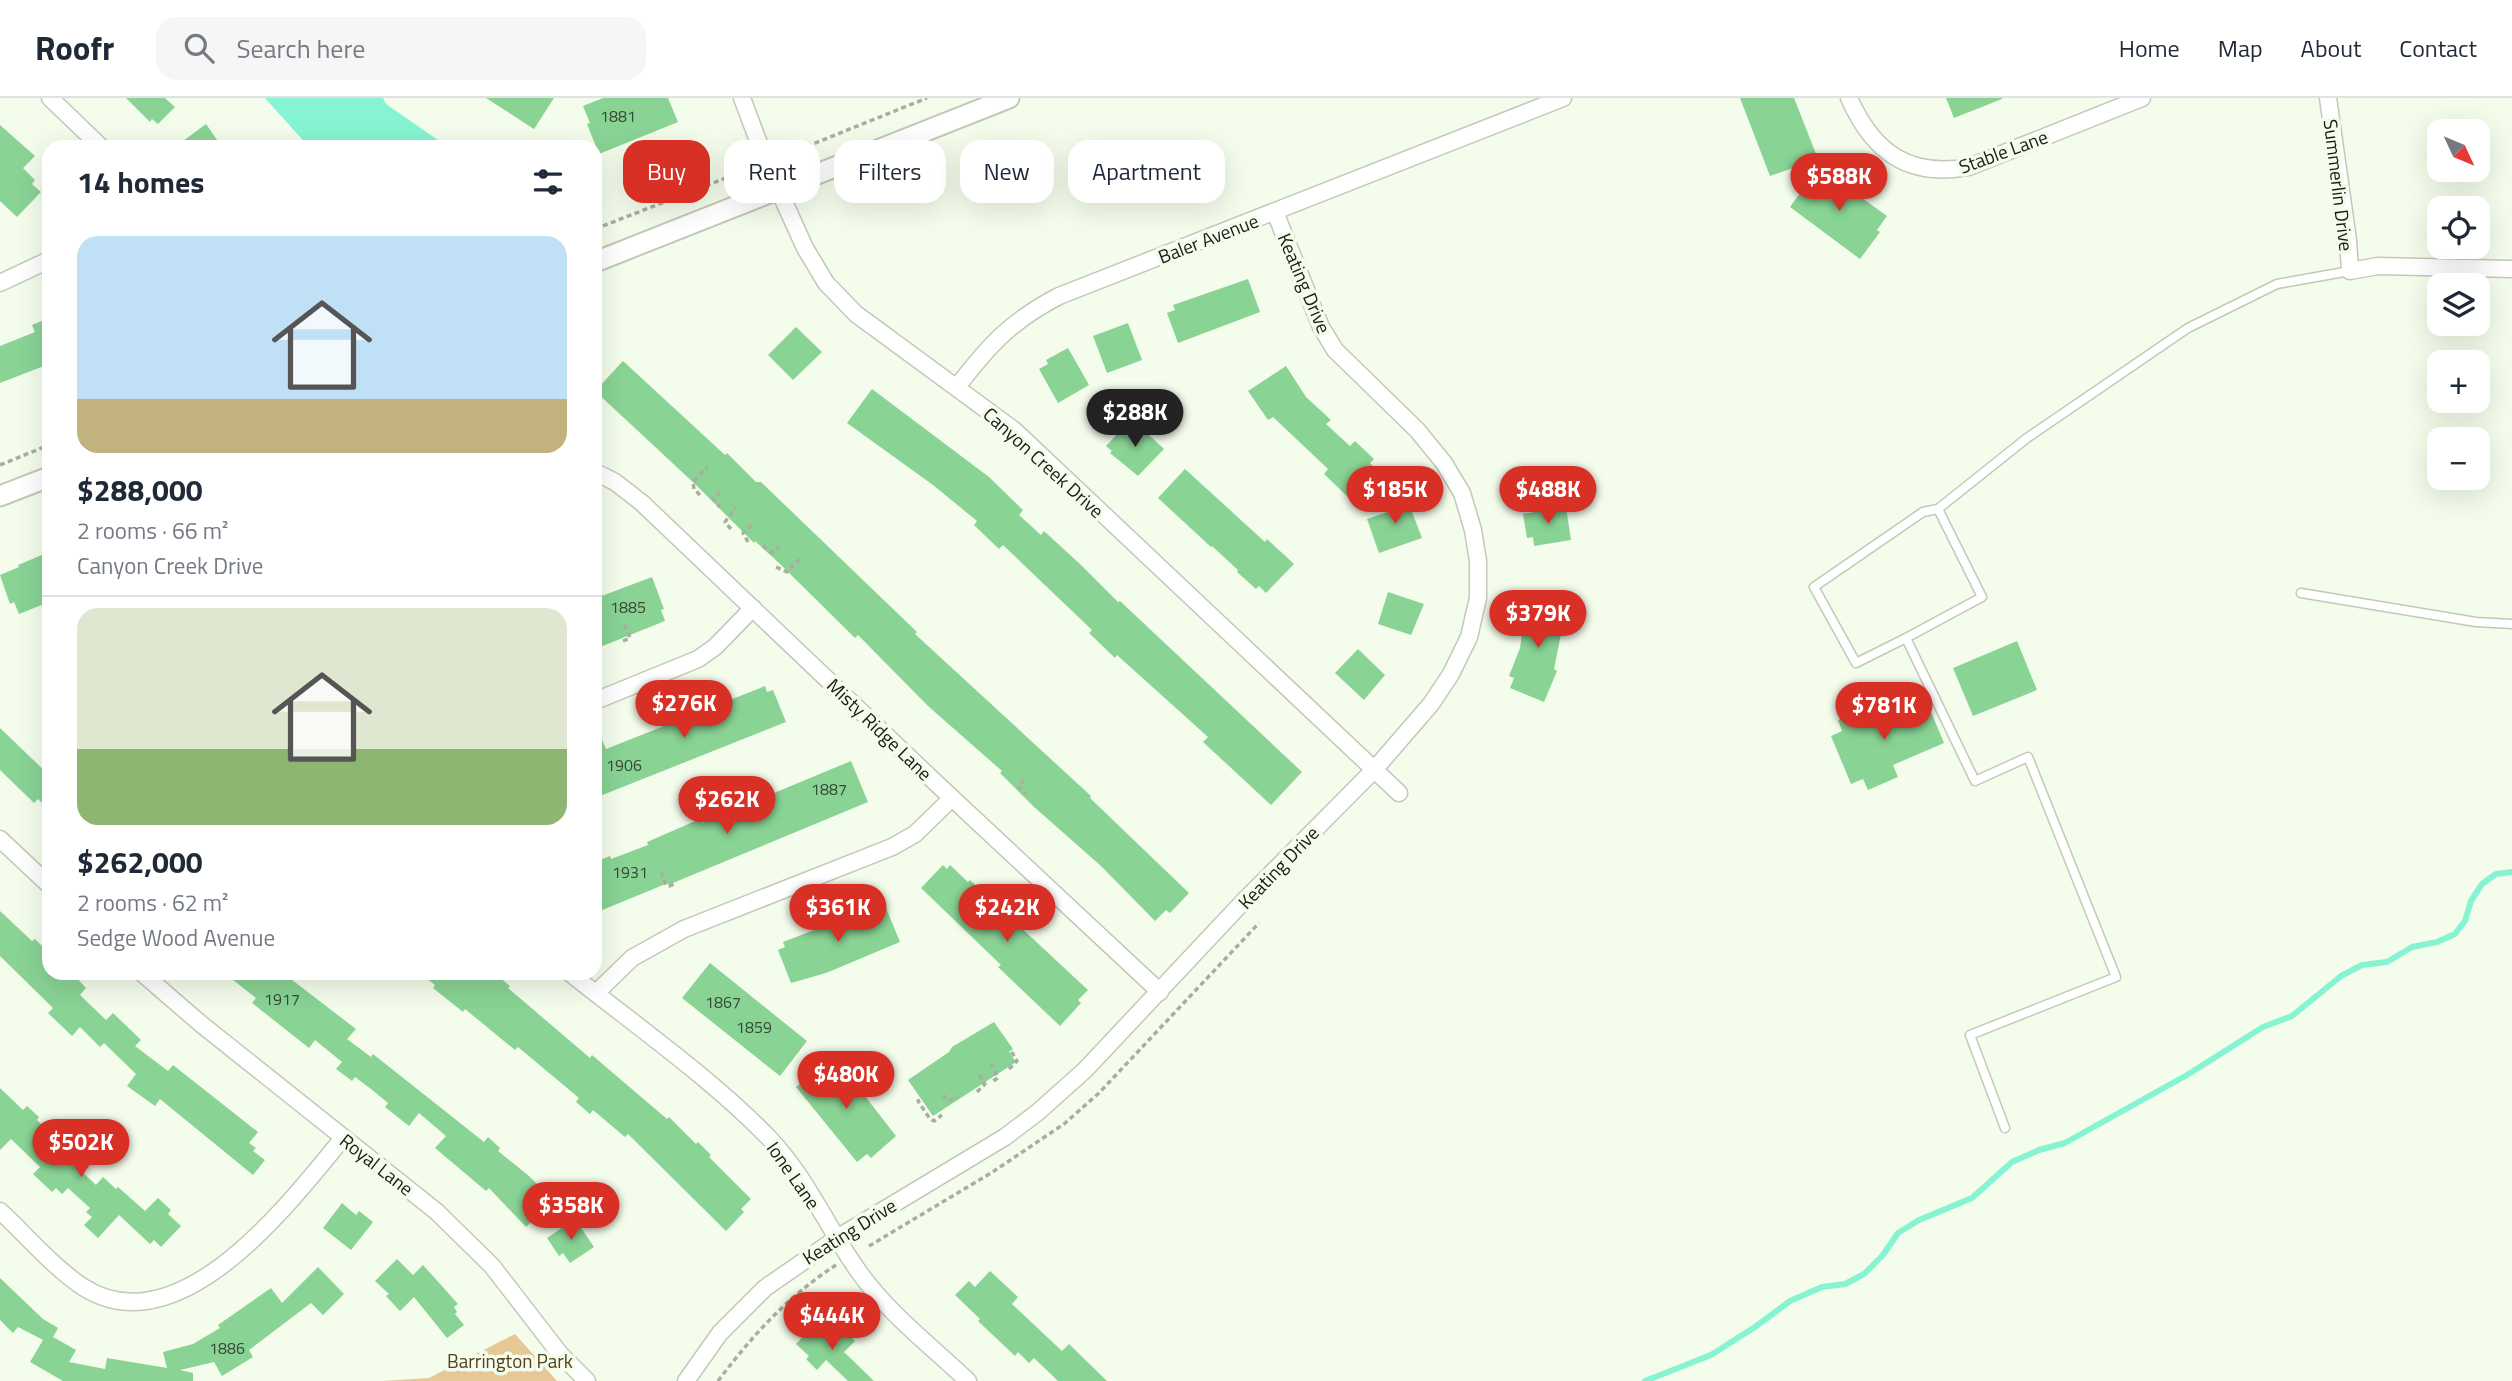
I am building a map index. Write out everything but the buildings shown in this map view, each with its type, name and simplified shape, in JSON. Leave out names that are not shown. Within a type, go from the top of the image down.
[{"type":"street","points":[[50,98],[94,140]]},
{"type":"street","name":"Canyon Creek Drive","points":[[742,98],[759,140]]},
{"type":"street","points":[[820,173],[1009,98]]},
{"type":"street","name":"Baler Avenue","points":[[957,387],[999,336],[1035,308],[1059,296],[1563,98]]},
{"type":"street","name":"Stable Lane","points":[[1849,98],[1866,130],[1884,150],[1909,164],[1938,170],[1969,167],[2142,98]]},
{"type":"street","name":"Summerlin Drive","points":[[2328,98],[2350,271]]},
{"type":"street","points":[[602,259],[744,203]]},
{"type":"street","name":"Canyon Creek Drive","points":[[785,203],[805,248],[825,283],[856,314],[1014,430],[1399,793]]},
{"type":"street","name":"Keating Drive","points":[[686,1381],[720,1333],[744,1307],[791,1268],[1005,1136],[1038,1112],[1085,1070],[1241,904],[1374,770],[1431,704],[1451,674],[1469,637],[1478,598],[1478,561],[1473,530],[1462,493],[1444,463],[1417,429],[1335,350],[1321,327],[1275,212]]},
{"type":"street","points":[[0,282],[42,263]]},
{"type":"street","points":[[2350,271],[2378,267],[2512,269]]},
{"type":"street","name":"Misty Ridge Lane","points":[[602,476],[642,503],[1160,992]]},
{"type":"street","points":[[0,496],[42,480]]},
{"type":"street","points":[[602,698],[698,659],[715,647],[753,608]]},
{"type":"street","points":[[596,993],[632,958],[657,942],[892,848],[915,834],[952,798]]},
{"type":"street","points":[[0,839],[42,878]]},
{"type":"street","name":"Royal Lane","points":[[150,980],[411,1190],[468,1240],[512,1291],[560,1354],[587,1381]]},
{"type":"street","name":"Ione Lane","points":[[579,980],[720,1093],[772,1141],[792,1166],[871,1288],[968,1381]]},
{"type":"street","points":[[0,1211],[85,1288],[125,1301],[171,1295],[228,1260],[268,1227],[343,1138]]},
{"type":"lane","points":[[1938,509],[1982,597],[1856,663],[1814,587],[1923,512],[1938,509],[2027,438],[2188,328],[2277,284],[2350,271]]},
{"type":"lane","points":[[2301,593],[2476,622],[2512,624]]},
{"type":"lane","points":[[1906,638],[1975,781],[2028,757],[2116,977],[1969,1035],[2005,1128]]},
{"type":"path","points":[[820,141],[928,98]]},
{"type":"path","points":[[602,226],[724,178]]},
{"type":"path","points":[[0,465],[42,448]]},
{"type":"path","points":[[700,495],[694,489],[693,482],[708,469]]},
{"type":"path","points":[[720,492],[713,499],[720,507]]},
{"type":"path","points":[[731,530],[725,522],[736,507]]},
{"type":"path","points":[[748,542],[743,533],[753,524]]},
{"type":"path","points":[[763,545],[772,553],[779,547]]},
{"type":"path","points":[[776,566],[787,572],[803,557],[801,556]]},
{"type":"path","points":[[623,641],[630,638],[624,623]]},
{"type":"path","points":[[1024,780],[1018,786],[1026,794]]},
{"type":"path","points":[[661,872],[666,885],[669,887],[677,883]]},
{"type":"path","points":[[1009,1069],[1017,1064],[1011,1051]]},
{"type":"path","points":[[991,1063],[998,1074],[998,1078],[993,1081]]},
{"type":"path","points":[[977,1092],[985,1084],[978,1073]]},
{"type":"path","points":[[943,1095],[948,1101],[958,1096]]},
{"type":"path","points":[[920,1100],[918,1101],[930,1119],[934,1121],[942,1115]]},
{"type":"path","points":[[718,1381],[769,1319],[834,1266]]},
{"type":"green space","name":"Barrington Park","points":[[515,1334],[557,1381],[382,1381],[429,1378]]},
{"type":"shaded area","points":[[265,98],[383,98],[386,104],[438,140],[303,140]]},
{"type":"waterway","points":[[1645,1381],[1711,1355],[1790,1301],[1822,1287],[1845,1284],[1864,1274],[1883,1255],[1898,1233],[1919,1220],[1972,1198],[2012,1162],[2039,1150],[2065,1143],[2187,1075],[2263,1027],[2292,1016],[2341,976],[2362,965],[2387,962],[2412,947],[2437,942],[2455,934],[2465,921],[2471,901],[2482,884],[2496,874],[2512,872]]}]
